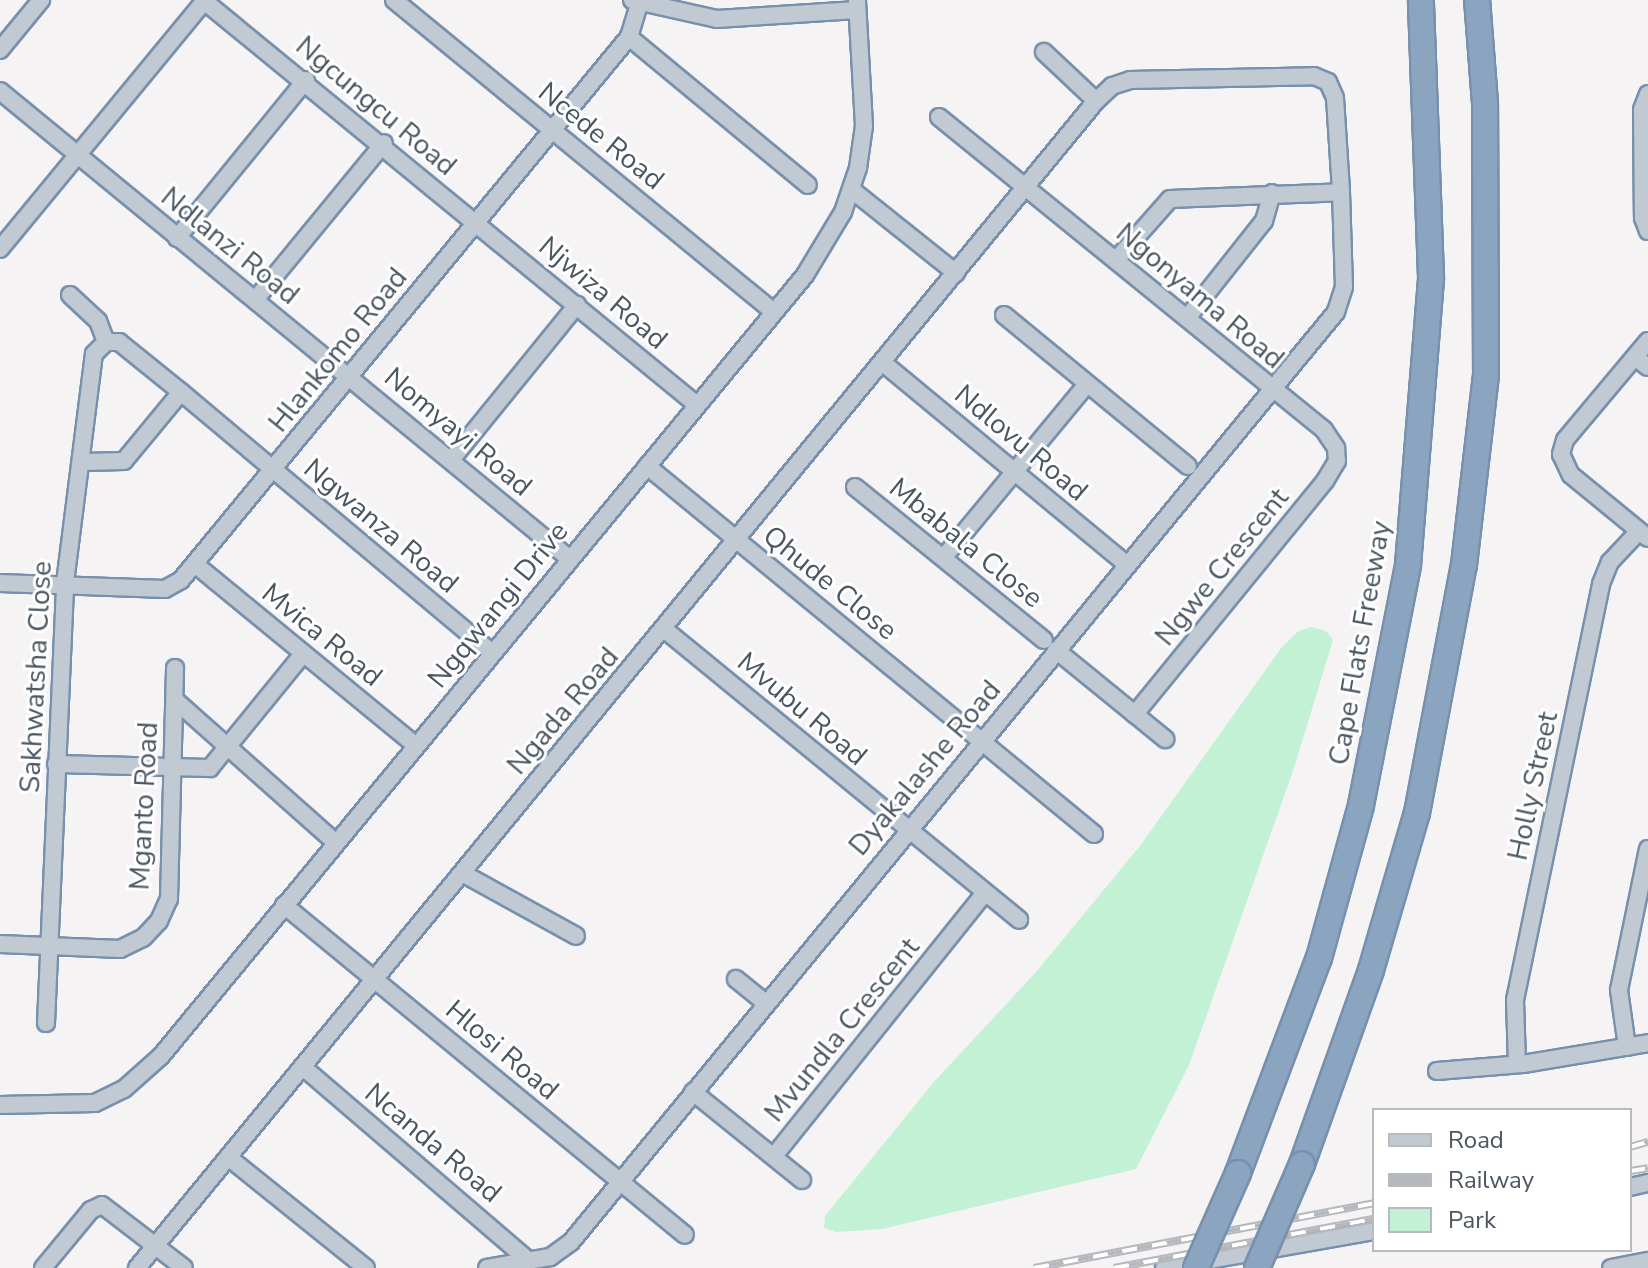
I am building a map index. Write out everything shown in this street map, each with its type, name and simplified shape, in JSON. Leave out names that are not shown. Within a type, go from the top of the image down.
[{"type":"highway","name":"Cape Flats Freeway","points":[[1196,1268],[1238,1173],[1319,958],[1361,805],[1408,565],[1431,277],[1421,0]]},
{"type":"highway","points":[[1257,1268],[1302,1164],[1371,970],[1417,813],[1464,565],[1486,374],[1485,118],[1477,0]]},
{"type":"street","points":[[0,50],[41,0]]},
{"type":"street","points":[[0,249],[204,0]]},
{"type":"street","name":"Ngcungcu Road","points":[[204,0],[384,143],[476,223]]},
{"type":"street","name":"Ncede Road","points":[[394,0],[774,312]]},
{"type":"street","points":[[636,2],[717,19],[857,5]]},
{"type":"street","name":"Hlankomo Road","points":[[0,583],[165,589],[196,565],[629,37],[636,2]]},
{"type":"street","name":"Ngqwangi Drive","points":[[0,1105],[95,1103],[124,1089],[161,1056],[821,252],[852,190],[864,126],[857,5]]},
{"type":"street","points":[[629,37],[808,185]]},
{"type":"street","points":[[1044,52],[1096,101]]},
{"type":"street","name":"Ngada Road","points":[[137,1268],[377,981],[462,873],[1096,101],[1112,86],[1130,80],[1320,78],[1335,98],[1341,192]]},
{"type":"street","points":[[177,238],[306,80]]},
{"type":"street","name":"Ndlanzi Road","points":[[0,91],[350,377]]},
{"type":"street","points":[[1648,94],[1642,110],[1643,218],[1648,231]]},
{"type":"street","name":"Ngonyama Road","points":[[939,117],[1324,430],[1336,448]]},
{"type":"street","points":[[255,300],[384,143]]},
{"type":"street","points":[[852,190],[956,273]]},
{"type":"street","points":[[1116,260],[1170,199],[1341,192]]},
{"type":"street","name":"Dyakalashe Road","points":[[487,1268],[564,1249],[981,741],[1050,645],[1126,564],[1272,390],[1341,301],[1341,192]]},
{"type":"street","points":[[1187,318],[1264,221],[1272,193]]},
{"type":"street","name":"Njwiza Road","points":[[476,223],[697,405]]},
{"type":"street","points":[[70,295],[98,321],[106,342]]},
{"type":"street","points":[[451,460],[577,305]]},
{"type":"street","points":[[1004,315],[1188,466]]},
{"type":"street","points":[[1643,534],[1571,475],[1561,454],[1565,440],[1642,362],[1648,341]]},
{"type":"street","name":"Ngwanza Road","points":[[106,342],[119,342],[492,653]]},
{"type":"street","name":"Sakhwatsha Close","points":[[46,1023],[65,583],[94,354],[106,342]]},
{"type":"street","name":"Ndlovu Road","points":[[882,362],[1126,564]]},
{"type":"street","name":"Nomyayi Road","points":[[350,377],[570,559]]},
{"type":"street","points":[[944,557],[1087,384]]},
{"type":"street","points":[[82,462],[124,461],[181,392]]},
{"type":"street","name":"Ngwe Crescent","points":[[1135,714],[1325,481],[1337,461],[1336,448]]},
{"type":"street","name":"Qhude Close","points":[[647,466],[1094,834]]},
{"type":"street","name":"Mbabala Close","points":[[855,487],[1050,645]]},
{"type":"street","name":"Holly Street","points":[[1517,1064],[1515,1000],[1601,584],[1615,556],[1643,534]]},
{"type":"street","name":"Mvica Road","points":[[196,565],[416,746]]},
{"type":"street","name":"Mvubu Road","points":[[664,629],[907,829]]},
{"type":"street","points":[[1050,645],[1165,739]]},
{"type":"street","points":[[56,764],[174,770],[210,768],[303,654]]},
{"type":"street","name":"Mganto Road","points":[[0,944],[120,949],[143,938],[159,921],[169,899],[175,668]]},
{"type":"street","points":[[175,700],[336,843]]},
{"type":"street","points":[[907,829],[1019,920]]},
{"type":"street","points":[[1627,1047],[1619,990],[1648,849]]},
{"type":"street","points":[[462,873],[576,936]]},
{"type":"street","name":"Mvundla Crescent","points":[[693,1092],[774,1156],[985,893]]},
{"type":"street","name":"Hlosi Road","points":[[284,905],[685,1235]]},
{"type":"street","points":[[736,979],[766,1003]]},
{"type":"street","points":[[1437,1071],[1517,1064],[1648,1043]]},
{"type":"street","name":"Ncanda Road","points":[[304,1068],[528,1260]]},
{"type":"street","points":[[774,1156],[802,1180]]},
{"type":"street","points":[[228,1157],[366,1268]]},
{"type":"street","points":[[43,1268],[91,1210],[102,1205],[184,1268]]},
{"type":"street","points":[[1164,1268],[1372,1231]]},
{"type":"street","points":[[1611,1268],[1648,1261]]},
{"type":"green space","points":[[1311,627],[1326,631],[1333,640],[1294,768],[1189,1065],[1136,1169],[882,1229],[836,1232],[824,1228],[825,1216],[933,1083],[1036,972],[1140,846],[1282,647],[1297,632]]},
{"type":"railway","points":[[1632,1146],[1648,1142]]},
{"type":"railway","points":[[1632,1171],[1648,1168]]},
{"type":"railway","points":[[1034,1268],[1372,1203]]},
{"type":"railway","points":[[1114,1268],[1372,1219]]}]
